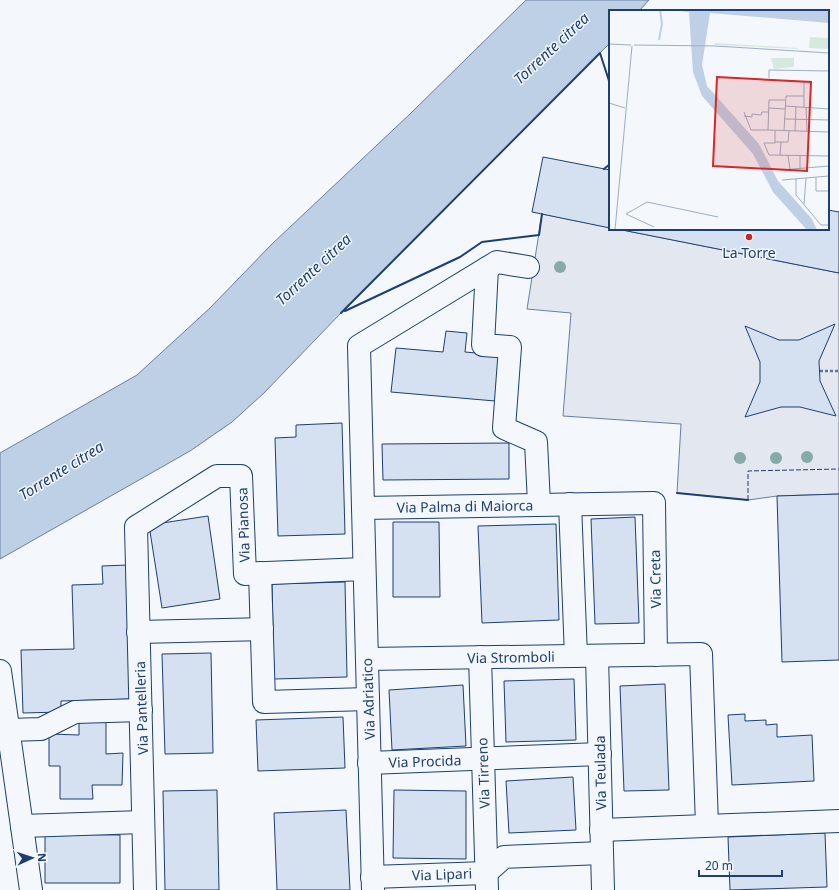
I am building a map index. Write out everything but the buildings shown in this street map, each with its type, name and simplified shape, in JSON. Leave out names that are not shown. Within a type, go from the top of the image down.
[{"type":"street","points":[[363,508],[359,346],[496,262],[528,267]]},
{"type":"street","points":[[487,268],[483,345],[510,347],[504,428],[536,442],[539,504]]},
{"type":"street","name":"Via Pianosa","points":[[136,527],[217,476],[241,476],[245,574],[364,569]]},
{"type":"street","name":"Via Palma di Maiorca","points":[[363,508],[654,503]]},
{"type":"street","name":"Via Creta","points":[[654,503],[656,655]]},
{"type":"street","points":[[570,504],[576,656]]},
{"type":"street","name":"Via Adriatico","points":[[363,508],[373,884]]},
{"type":"street","name":"Via Pantelleria","points":[[136,527],[145,890]]},
{"type":"street","points":[[260,573],[264,702],[368,699]]},
{"type":"street","points":[[138,632],[262,629]]},
{"type":"street","name":"Via Stromboli","points":[[366,659],[701,654],[707,825]]},
{"type":"street","name":"Via Teulada","points":[[597,656],[603,890]]},
{"type":"street","name":"Via Tirreno","points":[[480,657],[486,881]]},
{"type":"street","points":[[0,671],[2,707],[9,730],[9,800],[22,826],[31,890]]},
{"type":"street","points":[[9,730],[41,729],[75,712],[141,710]]},
{"type":"street","name":"Via Procida","points":[[369,763],[600,754]]},
{"type":"street","points":[[601,830],[839,821]]},
{"type":"street","points":[[22,826],[143,822]]},
{"type":"street","name":"Via Lipari","points":[[373,884],[486,881],[504,857],[602,854]]},
{"type":"path","points":[[820,371],[839,371]]},
{"type":"shaded area","points":[[542,214],[609,227],[609,230],[623,230],[839,273],[839,494],[777,496],[748,500],[677,493],[681,424],[563,416],[571,313],[527,309]]},
{"type":"water","name":"Torrente citrea","points":[[526,0],[649,0],[640,10],[609,10],[609,44],[341,313],[264,393],[232,422],[190,451],[0,559],[0,453],[137,375],[210,308],[272,244],[411,113]]},
{"type":"fence","points":[[748,500],[748,471],[839,469]]},
{"type":"wall","points":[[341,313],[600,53],[609,81]]},
{"type":"wall","points":[[604,169],[609,165]]},
{"type":"wall","points":[[345,311],[460,257],[482,242],[539,235],[542,214]]},
{"type":"wall","points":[[677,493],[748,500]]},
{"type":"place","name":"La Torre","points":[[749,237]]}]
